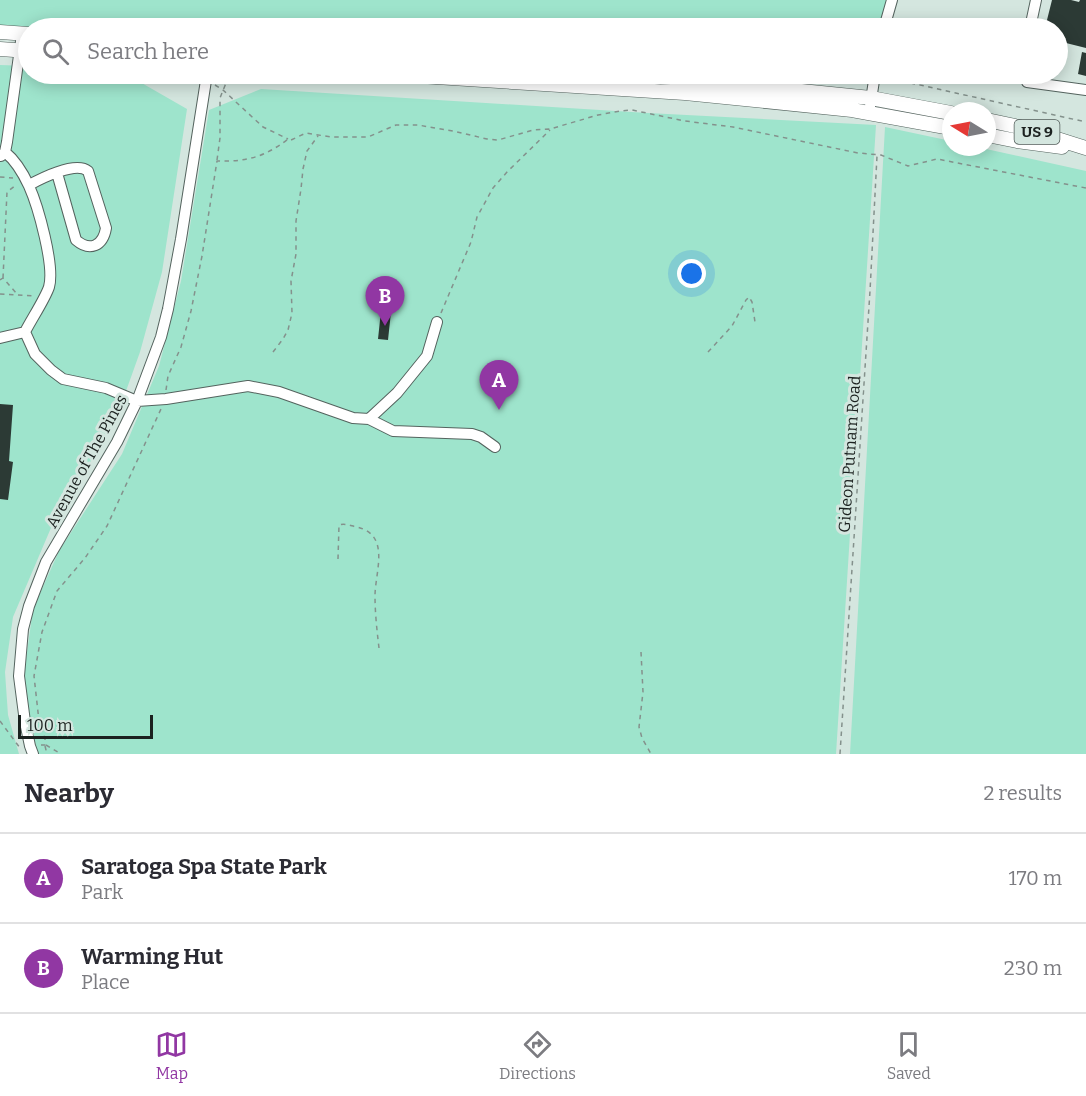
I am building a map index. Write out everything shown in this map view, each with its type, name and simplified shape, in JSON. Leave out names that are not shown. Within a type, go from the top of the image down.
[{"type":"main road","points":[[0,32],[18,33]]},
{"type":"main road","points":[[0,49],[18,50]]},
{"type":"main road","points":[[544,84],[685,93],[869,113],[942,127]]},
{"type":"main road","points":[[731,84],[871,98],[942,111]]},
{"type":"main road","name":"US 9","points":[[996,122],[1086,149]]},
{"type":"main road","name":"US 9","points":[[996,137],[1086,149]]},
{"type":"street","points":[[886,18],[891,0]]},
{"type":"street","points":[[1032,18],[1036,0]]},
{"type":"street","points":[[0,338],[25,332],[49,287],[51,273],[33,195],[24,184],[13,159],[2,154],[10,127],[18,84]]},
{"type":"street","name":"Avenue of The Pines","points":[[33,754],[25,722],[20,676],[20,652],[28,606],[46,562],[117,442],[138,401],[159,346],[168,309],[205,84]]},
{"type":"street","points":[[869,113],[873,84]]},
{"type":"street","points":[[1042,84],[1086,90]]},
{"type":"street","points":[[24,184],[57,173],[77,167],[85,168],[88,171],[106,228],[105,237],[100,243],[91,246],[82,245],[76,240],[57,173]]},
{"type":"street","points":[[369,419],[397,393],[426,356],[437,322]]},
{"type":"street","points":[[25,332],[35,354],[63,378],[106,388],[138,401],[248,386],[279,392],[354,418],[369,419],[393,431],[472,434],[482,437],[495,447]]},
{"type":"path","points":[[215,84],[263,128],[291,140],[306,133],[331,137],[368,137],[396,125],[418,125],[498,140],[532,130],[550,129],[598,116],[632,110],[686,121],[734,127],[858,153],[877,154],[908,166],[937,159],[1086,188]]},
{"type":"path","points":[[45,739],[39,721],[34,676],[42,632],[57,591],[85,558],[107,526],[159,414],[168,376],[181,347],[191,311],[217,161],[220,138],[220,99],[226,84]]},
{"type":"path","points":[[915,84],[1086,122]]},
{"type":"path","points":[[437,322],[471,242],[477,218],[493,188],[550,129]]},
{"type":"path","points":[[273,351],[288,330],[292,313],[291,281],[296,254],[296,221],[303,169],[307,151],[319,135]]},
{"type":"path","points":[[217,161],[236,161],[258,157],[288,139]]},
{"type":"path","name":"Gideon Putnam Road","points":[[840,754],[877,154]]},
{"type":"path","points":[[0,177],[16,178]]},
{"type":"path","points":[[18,295],[1,279],[7,192],[24,184]]},
{"type":"path","points":[[0,220],[5,221]]},
{"type":"path","points":[[0,255],[4,256]]},
{"type":"path","points":[[0,294],[44,297]]},
{"type":"path","points":[[708,352],[732,326],[749,297],[755,322]]},
{"type":"path","points":[[338,559],[339,525],[363,529],[374,537],[379,548],[375,595],[379,648]]},
{"type":"path","points":[[641,652],[643,692],[639,727],[651,754]]},
{"type":"path","points":[[0,722],[21,749]]},
{"type":"path","points":[[47,754],[45,745],[62,754]]},
{"type":"green space","points":[[0,0],[888,0],[884,18],[18,18],[18,28],[0,27]]},
{"type":"green space","points":[[0,65],[18,66],[18,84],[143,84],[187,109],[162,272],[140,352],[121,405],[96,454],[62,502],[13,617],[5,672],[8,715],[19,754],[0,754]]},
{"type":"green space","points":[[261,89],[876,125],[836,754],[38,754],[22,688],[33,609],[59,551],[122,454],[159,366],[181,281],[209,110]]},
{"type":"green space","points":[[885,127],[942,139],[942,156],[996,156],[996,151],[1086,171],[1086,754],[850,754]]},
{"type":"building","points":[[1052,0],[1079,2],[1086,0],[1086,48],[1068,44],[1068,18],[1048,18]]},
{"type":"building","points":[[1082,52],[1086,53],[1086,76],[1078,74]]},
{"type":"building","points":[[381,311],[391,312],[388,340],[378,339]]},
{"type":"building","points":[[0,404],[13,405],[9,461],[13,462],[8,500],[0,499]]},
{"type":"place","name":"Warming Hut","points":[[385,326]]},
{"type":"place","name":"Saratoga Spa State Park","points":[[499,410]]}]
